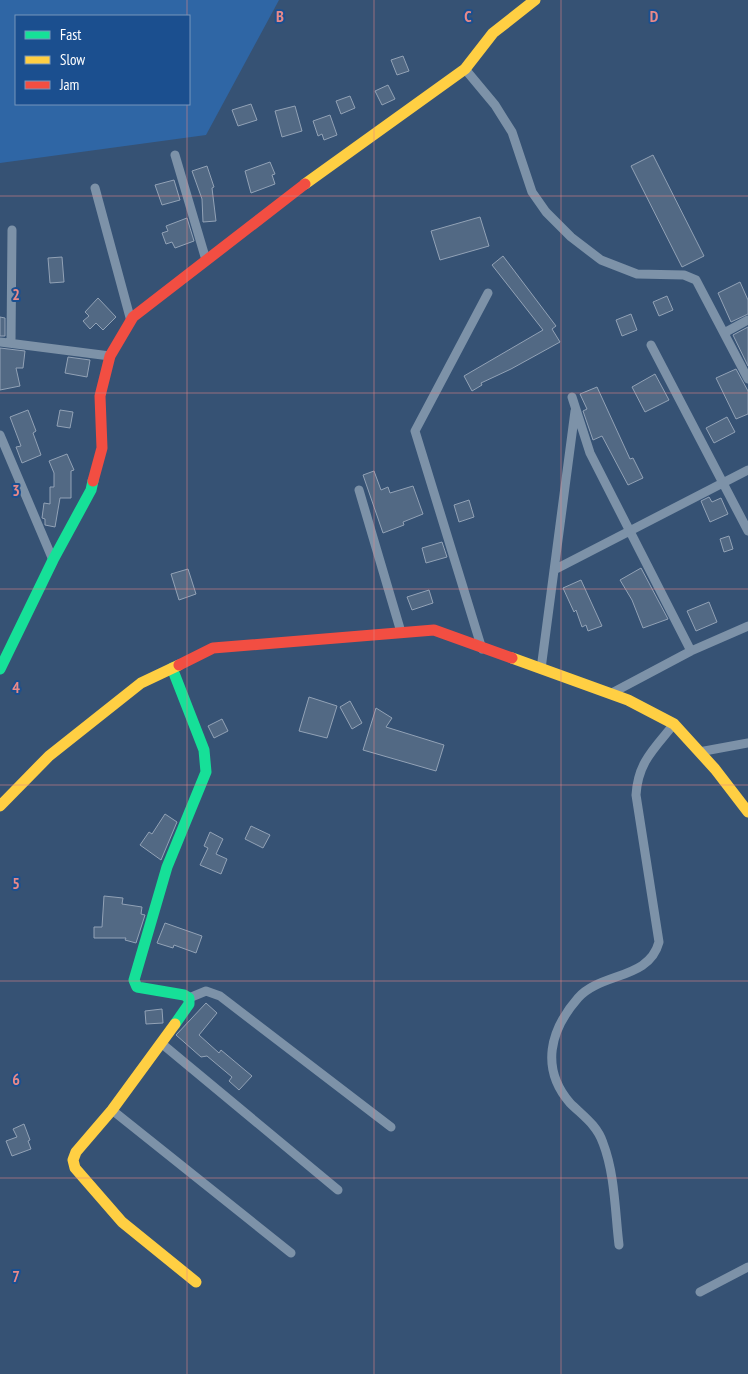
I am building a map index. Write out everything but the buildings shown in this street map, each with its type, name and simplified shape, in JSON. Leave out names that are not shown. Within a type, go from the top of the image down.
[{"type":"street","points":[[0,669],[53,560],[91,490],[102,448],[100,396],[110,356],[130,320],[271,208],[465,69],[493,34],[535,0]]},
{"type":"street","points":[[465,69],[495,105],[512,132],[532,192],[546,212],[571,237],[601,260],[637,274],[684,276],[696,280],[748,378]]},
{"type":"street","points":[[175,155],[206,260]]},
{"type":"street","points":[[95,188],[130,320]]},
{"type":"street","points":[[11,343],[12,230]]},
{"type":"street","points":[[482,649],[414,431],[488,293]]},
{"type":"street","points":[[724,333],[748,320]]},
{"type":"street","points":[[0,342],[110,356]]},
{"type":"street","points":[[651,345],[748,532]]},
{"type":"street","points":[[572,397],[590,453],[629,533],[691,651]]},
{"type":"street","points":[[541,669],[575,408]]},
{"type":"street","points":[[0,435],[53,560]]},
{"type":"street","points":[[554,570],[748,470]]},
{"type":"street","points":[[359,490],[401,632]]},
{"type":"street","points":[[610,694],[691,651],[748,626]]},
{"type":"street","points":[[0,806],[57,750],[141,684],[213,648],[434,630],[482,649],[628,700],[674,724],[748,812]]},
{"type":"street","points":[[172,668],[204,750],[207,762],[206,772],[167,867],[134,980],[137,987],[184,995],[189,998],[206,992],[220,996],[391,1127]]},
{"type":"street","points":[[619,1244],[608,1158],[603,1142],[596,1128],[570,1103],[557,1083],[551,1064],[552,1045],[556,1032],[572,1005],[582,993],[638,969],[653,957],[657,949],[659,942],[636,795],[637,778],[643,761],[674,724]]},
{"type":"street","points":[[699,752],[748,743]]},
{"type":"street","points":[[189,998],[189,1004],[112,1110],[76,1152],[73,1160],[75,1168],[122,1222],[196,1282]]},
{"type":"street","points":[[161,1043],[338,1190]]},
{"type":"street","points":[[112,1110],[291,1253]]},
{"type":"street","points":[[700,1292],[748,1267]]},
{"type":"shaded area","points":[[0,0],[279,0],[206,135],[0,163]]},
{"type":"traffic: fast","points":[[0,669],[53,560],[91,490],[93,481]]},
{"type":"traffic: fast","points":[[172,668],[204,750],[206,772],[167,867],[134,980],[137,987],[184,995],[189,998],[189,1004],[175,1024]]},
{"type":"traffic: slow","points":[[305,184],[465,69],[493,33],[535,0]]},
{"type":"traffic: slow","points":[[512,658],[628,700],[674,724],[715,769],[748,812]]},
{"type":"traffic: slow","points":[[0,806],[49,756],[141,683],[179,665]]},
{"type":"traffic: slow","points":[[175,1024],[112,1110],[76,1152],[73,1160],[75,1168],[122,1222],[196,1282]]},
{"type":"traffic: jam","points":[[93,481],[102,448],[100,396],[110,356],[133,317],[305,184]]},
{"type":"traffic: jam","points":[[179,665],[213,648],[434,630],[512,658]]}]
